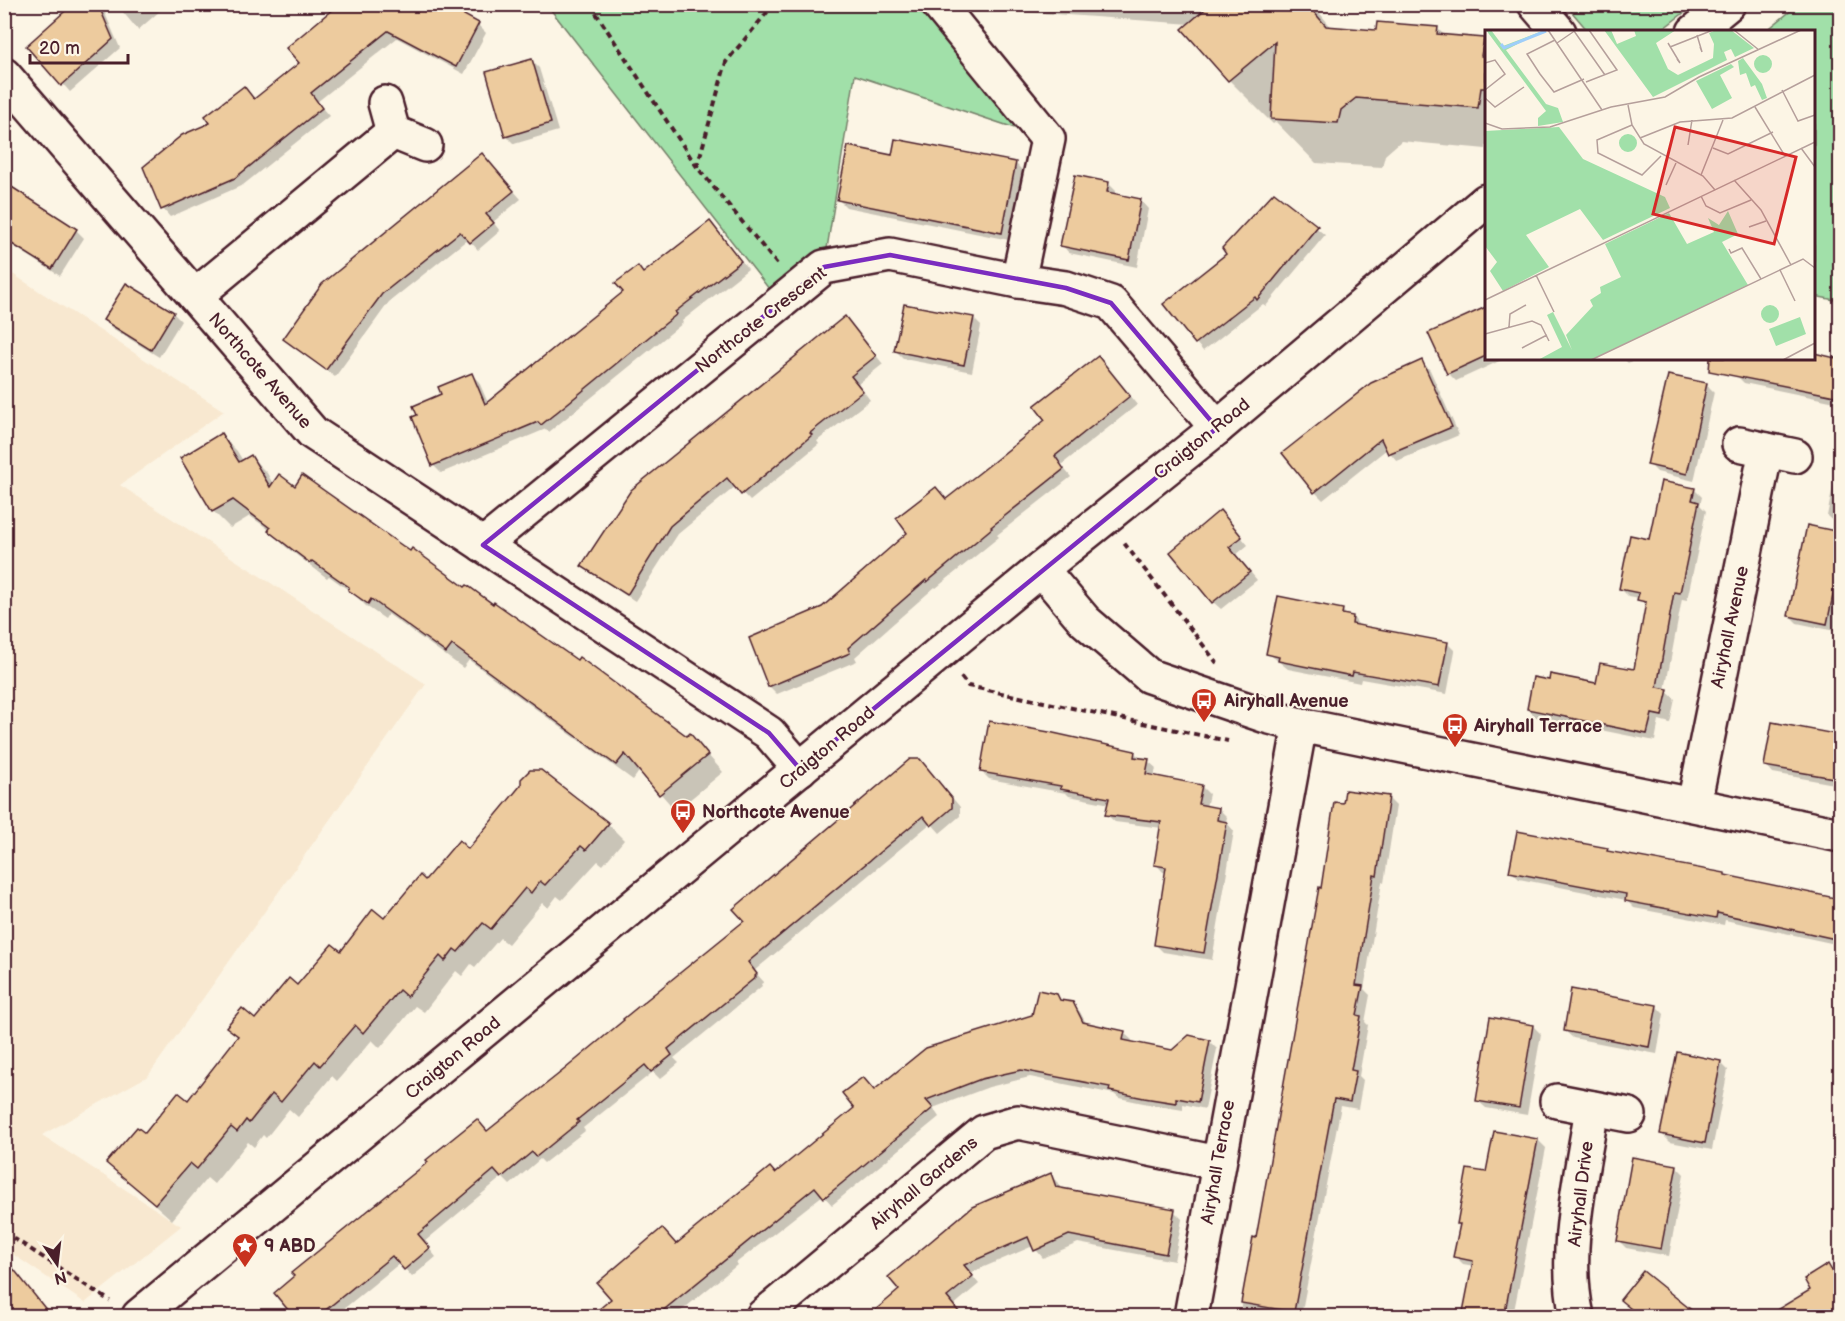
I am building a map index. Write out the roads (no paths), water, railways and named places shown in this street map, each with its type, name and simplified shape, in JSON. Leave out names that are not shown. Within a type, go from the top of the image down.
[{"type":"street","points":[[939,4],[1048,139],[1018,281]]},
{"type":"street","points":[[1535,4],[1556,30]]},
{"type":"street","points":[[1696,30],[1728,4]]},
{"type":"street","name":"Northcote Avenue","points":[[4,75],[312,433],[768,734],[800,769]]},
{"type":"street","name":"Northcote Avenue","points":[[195,296],[389,117],[425,145]]},
{"type":"street","name":"Craigton Road","points":[[143,1310],[1041,569],[1217,428],[1485,202]]},
{"type":"street","name":"Northcote Crescent","points":[[483,545],[824,267],[890,255],[1018,281],[1066,288],[1111,303],[1217,428]]},
{"type":"street","name":"Airyhall Avenue","points":[[1694,804],[1767,450]]},
{"type":"street","points":[[1041,569],[1085,621],[1149,676],[1266,716],[1300,725],[1840,835]]},
{"type":"street","name":"Airyhall Terrace","points":[[1191,1317],[1300,725]]},
{"type":"street","points":[[1557,1101],[1629,1115]]},
{"type":"street","name":"Airyhall Drive","points":[[1577,1317],[1572,1234],[1592,1108]]},
{"type":"street","name":"Airyhall Gardens","points":[[763,1317],[984,1132],[1018,1122],[1218,1163]]},
{"type":"place","name":"Airyhall Avenue","points":[[1204,724]]},
{"type":"place","name":"Airyhall Terrace","points":[[1455,749]]},
{"type":"place","name":"Northcote Avenue","points":[[683,835]]},
{"type":"place","name":"9 ABD","points":[[245,1269]]}]
